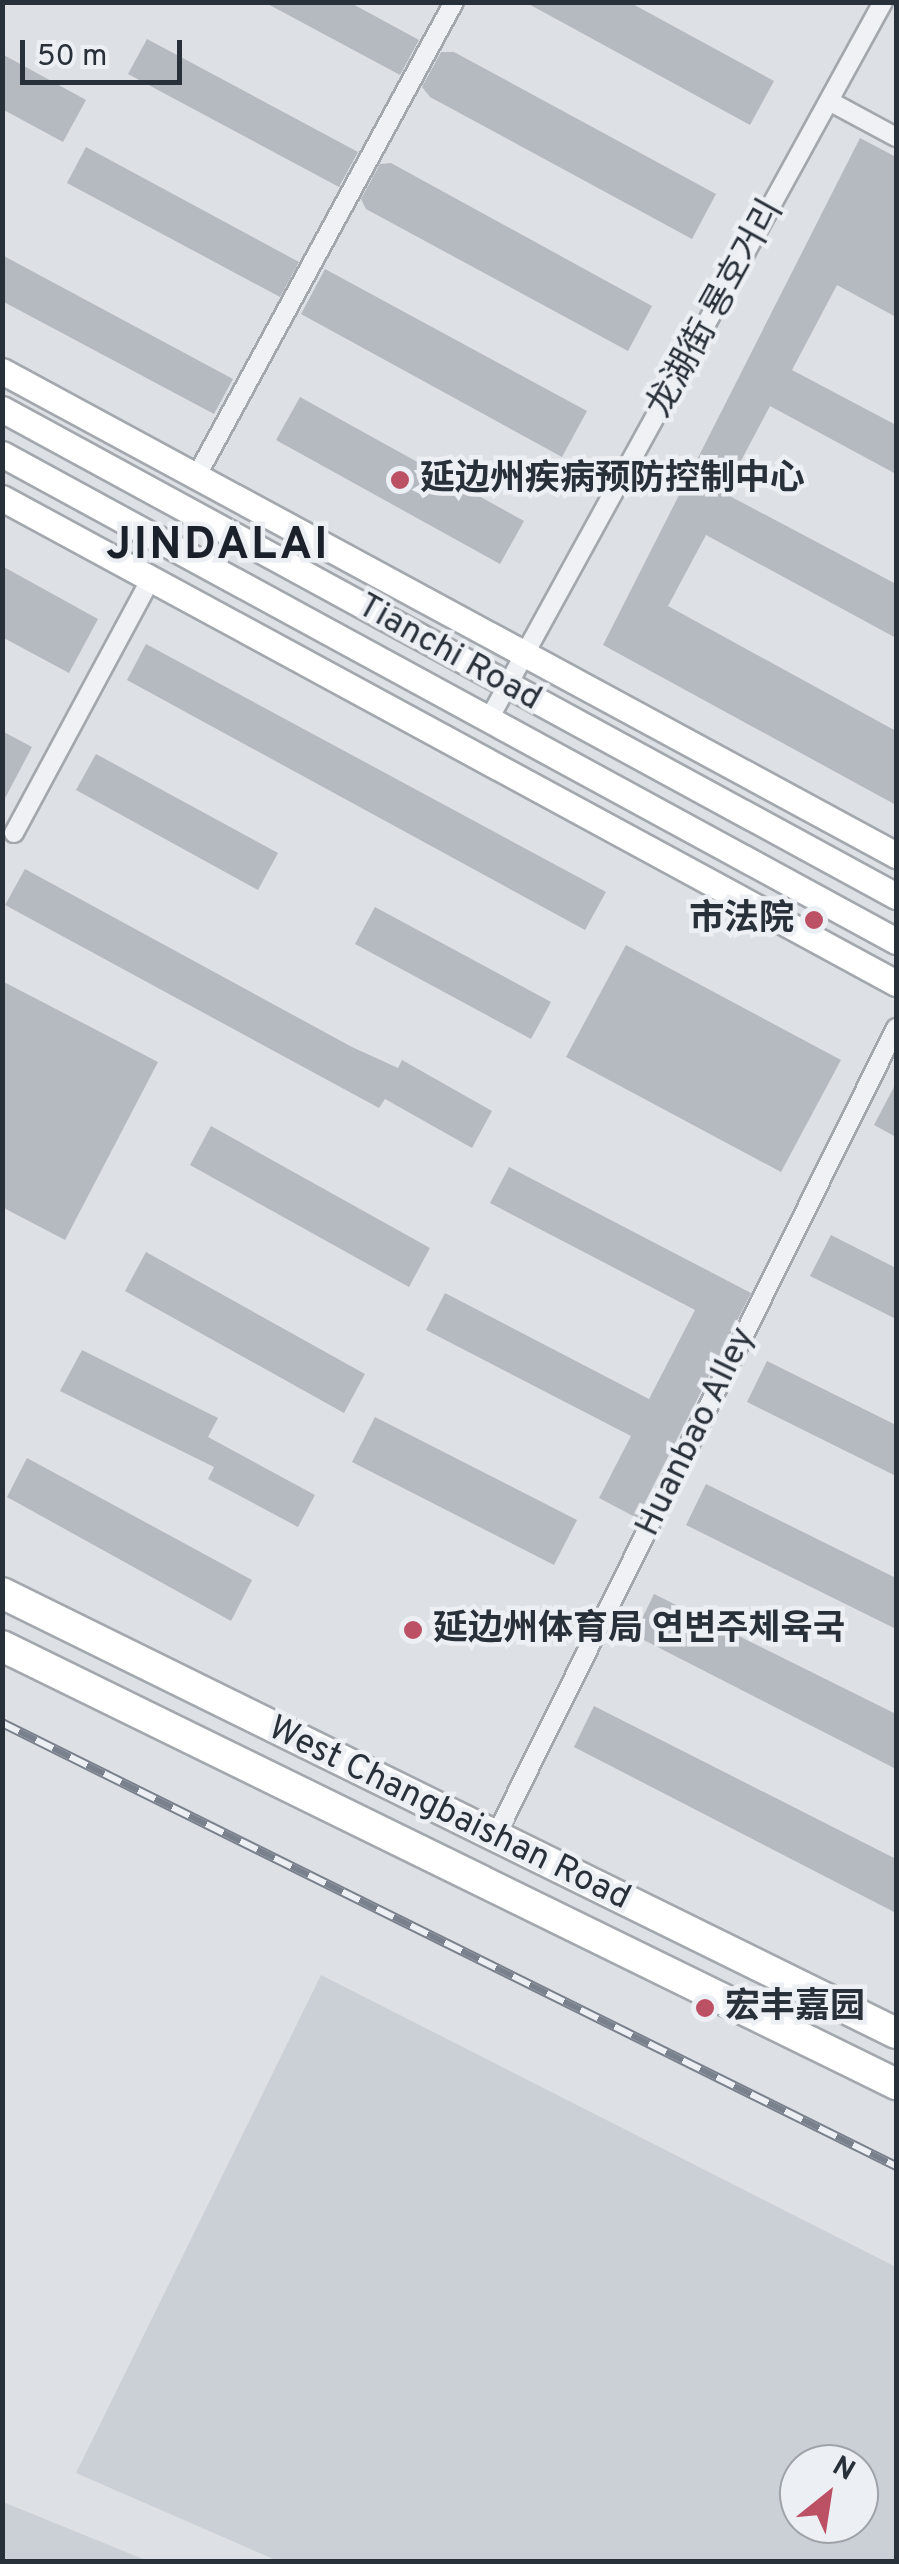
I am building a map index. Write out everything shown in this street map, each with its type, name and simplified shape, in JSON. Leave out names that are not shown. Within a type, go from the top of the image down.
[{"type":"main road","name":"West Changbaishan Road","points":[[2,1593],[896,2034]]},
{"type":"main road","name":"West Changbaishan Road","points":[[2,1646],[896,2084]]},
{"type":"street","points":[[196,477],[454,2]]},
{"type":"street","name":"龙湖街 룡호거리","points":[[489,719],[883,2]]},
{"type":"street","points":[[831,102],[896,138]]},
{"type":"street","name":"Tianchi Road","points":[[2,371],[896,855]]},
{"type":"street","name":"Tianchi Road","points":[[2,410],[896,896]]},
{"type":"street","name":"Tianchi Road","points":[[2,454],[896,941]]},
{"type":"street","points":[[2,498],[896,983]]},
{"type":"street","points":[[14,833],[150,578]]},
{"type":"street","name":"Huanbao Alley","points":[[495,1836],[896,1028]]},
{"type":"shaded area","points":[[321,1975],[896,2267],[896,2561],[278,2561],[76,2473]]},
{"type":"shaded area","points":[[3,2502],[148,2561],[3,2561]]},
{"type":"building","points":[[264,2],[349,2],[419,40],[400,75]]},
{"type":"building","points":[[525,2],[629,2],[774,81],[750,125]]},
{"type":"building","points":[[147,39],[358,152],[339,187],[128,74]]},
{"type":"building","points":[[441,52],[454,52],[716,194],[692,239],[430,97],[422,87]]},
{"type":"building","points":[[2,54],[86,100],[63,142],[2,109]]},
{"type":"building","points":[[860,138],[896,157],[896,317],[837,285],[792,370],[896,425],[896,474],[770,406],[724,493],[896,584],[896,638],[706,535],[668,606],[896,731],[896,805],[603,645]]},
{"type":"building","points":[[86,147],[299,262],[280,297],[67,183]]},
{"type":"building","points":[[391,163],[652,306],[628,351],[366,209],[361,199],[380,164]]},
{"type":"building","points":[[2,255],[233,379],[214,414],[2,301]]},
{"type":"building","points":[[325,269],[587,411],[562,457],[301,314]]},
{"type":"building","name":"延边州疾病预防控制中心","points":[[300,397],[524,521],[500,564],[276,440]]},
{"type":"building","points":[[2,566],[98,619],[69,673],[2,637]]},
{"type":"building","points":[[146,644],[606,892],[585,930],[127,680]]},
{"type":"building","points":[[2,731],[32,747],[2,804]]},
{"type":"building","points":[[96,754],[278,853],[258,890],[76,790]]},
{"type":"building","points":[[25,869],[352,1047],[398,1068],[402,1060],[492,1111],[472,1148],[385,1099],[379,1108],[5,905]]},
{"type":"building","points":[[375,907],[551,1002],[531,1039],[355,944]]},
{"type":"building","points":[[626,945],[841,1060],[781,1172],[566,1057]]},
{"type":"building","points":[[2,981],[158,1062],[65,1240],[2,1207]]},
{"type":"building","points":[[896,1083],[896,1137],[874,1125]]},
{"type":"building","points":[[211,1126],[430,1248],[409,1287],[190,1165]]},
{"type":"building","points":[[509,1167],[751,1293],[637,1518],[599,1498],[631,1436],[426,1330],[445,1293],[649,1399],[695,1310],[490,1203]]},
{"type":"building","points":[[831,1235],[896,1268],[896,1319],[810,1276]]},
{"type":"building","points":[[146,1252],[365,1374],[344,1413],[125,1291]]},
{"type":"building","points":[[82,1350],[218,1418],[208,1437],[315,1495],[298,1527],[208,1479],[214,1467],[60,1391]]},
{"type":"building","points":[[767,1361],[896,1425],[896,1476],[747,1402]]},
{"type":"building","points":[[375,1417],[577,1520],[554,1565],[352,1462]]},
{"type":"building","points":[[27,1458],[252,1580],[231,1621],[7,1497]]},
{"type":"building","points":[[706,1484],[896,1578],[896,1629],[686,1525]]},
{"type":"building","points":[[654,1594],[896,1714],[896,1769],[634,1635]]},
{"type":"building","points":[[594,1706],[896,1859],[896,1913],[574,1747]]},
{"type":"railway","points":[[2,1723],[896,2166]]},
{"type":"place","name":"延边州疾病预防控制中心","points":[[400,480]]},
{"type":"place","name":"市法院","points":[[814,920]]},
{"type":"place","name":"延边州体育局 연변주체육국","points":[[413,1630]]},
{"type":"place","name":"宏丰嘉园","points":[[705,2008]]},
{"type":"district","name":"JINDALAI","points":[[218,547]]}]
